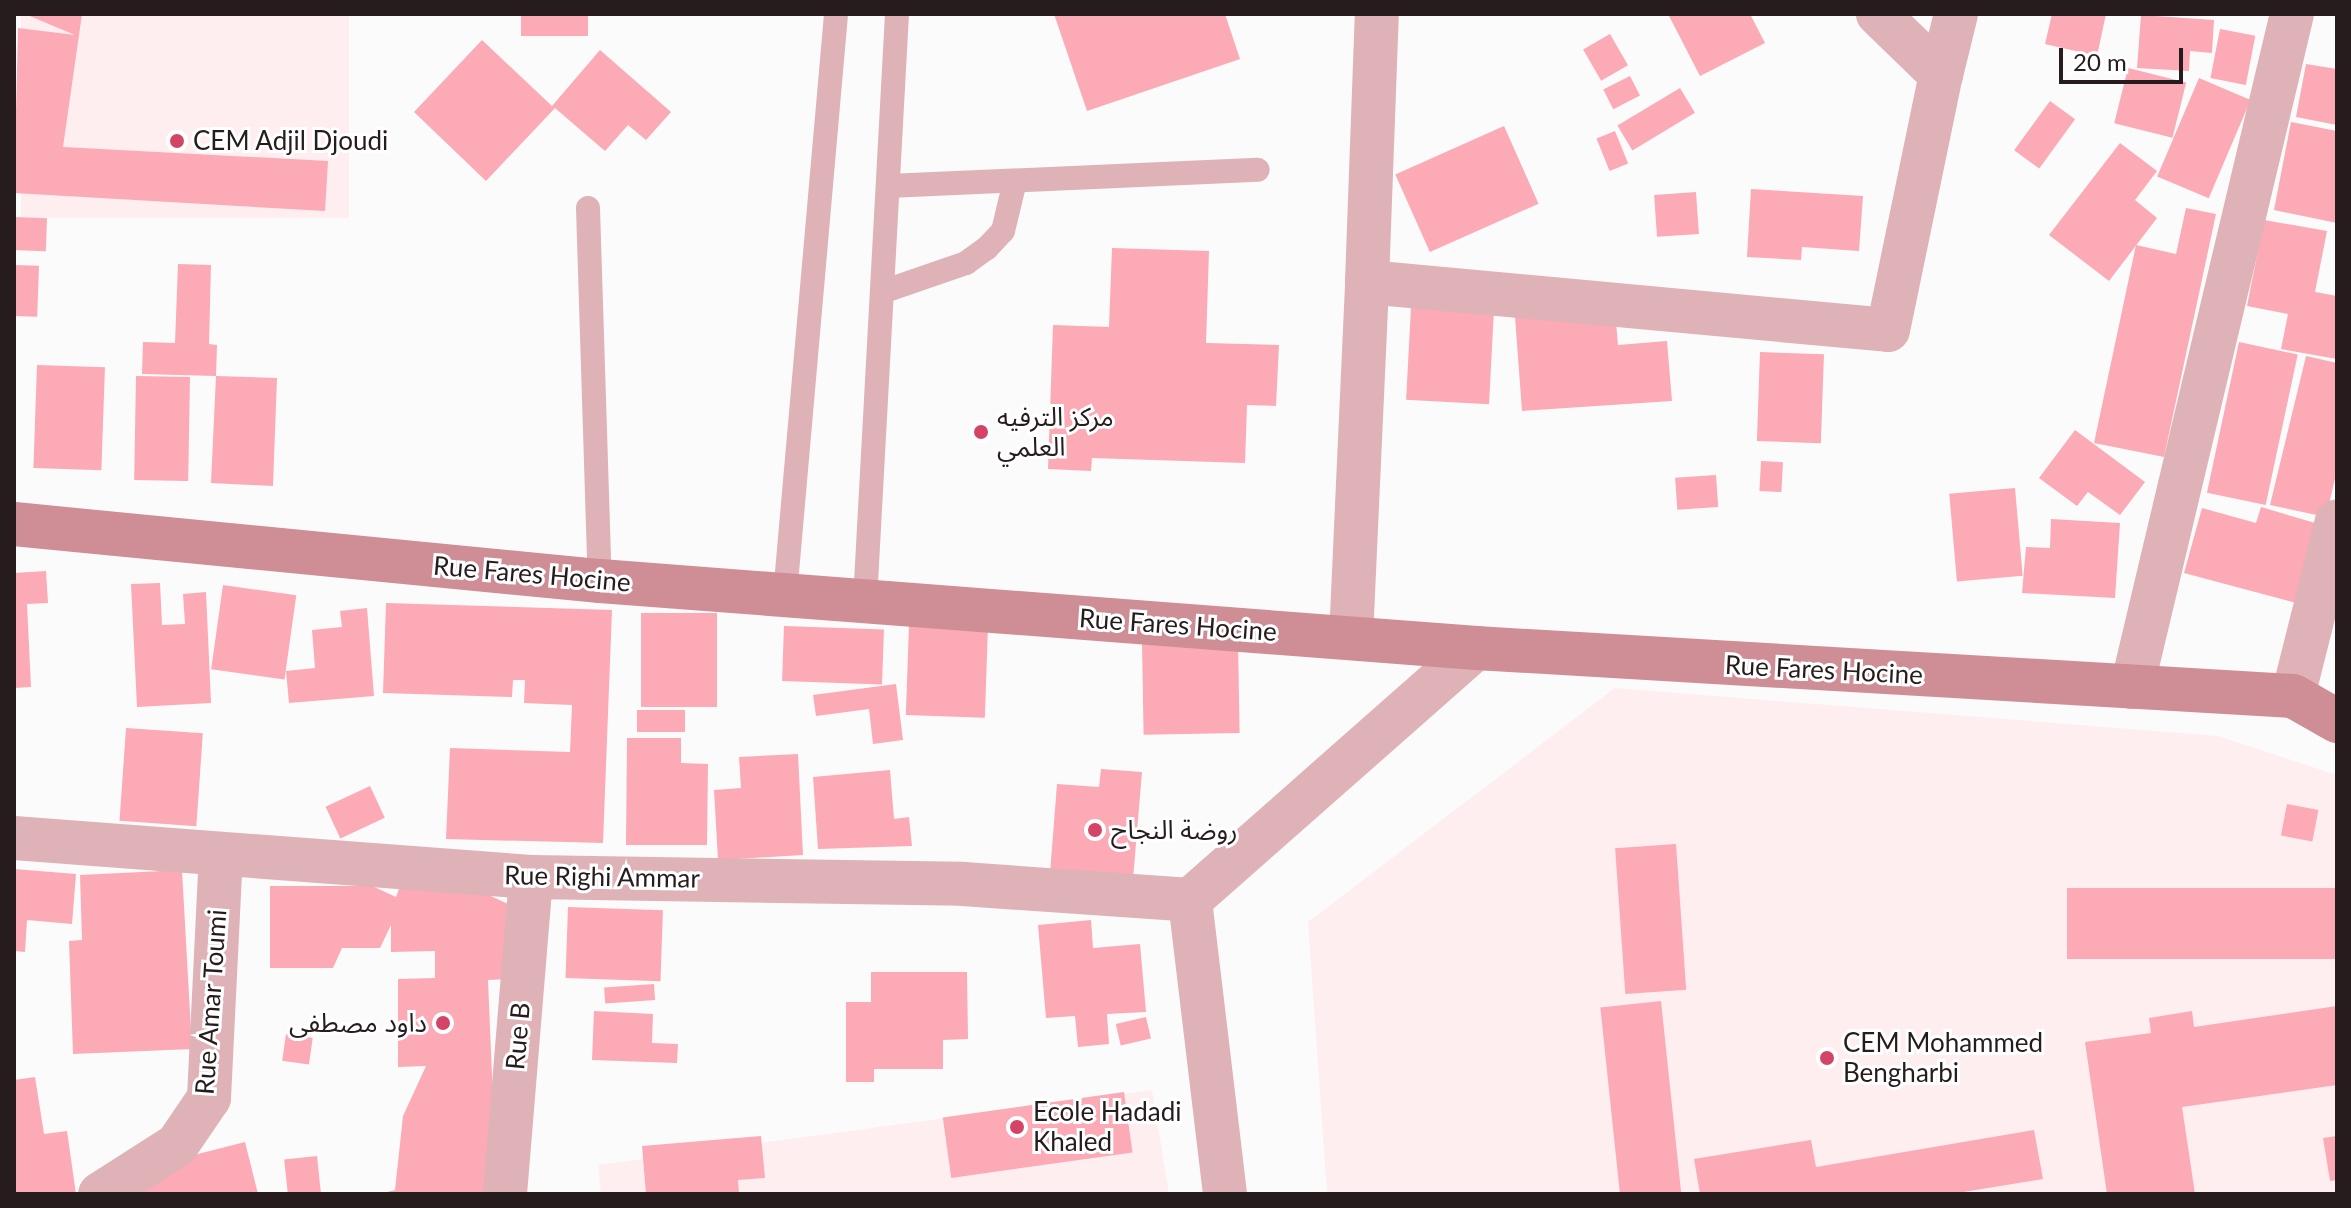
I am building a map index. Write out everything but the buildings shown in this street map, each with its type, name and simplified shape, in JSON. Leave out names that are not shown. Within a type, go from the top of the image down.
[{"type":"street","points":[[1351,638],[1377,14]]},
{"type":"street","points":[[1878,14],[1941,75]]},
{"type":"street","points":[[1367,282],[1888,330],[1956,14]]},
{"type":"street","points":[[2132,687],[2292,14]]},
{"type":"street","points":[[2293,696],[2337,521]]},
{"type":"street","name":"Rue Fares Hocine","points":[[14,524],[600,581],[1476,648],[2293,696],[2337,721]]},
{"type":"street","points":[[1225,1194],[1190,900],[1476,648]]},
{"type":"street","name":"Rue Righi Ammar","points":[[14,838],[531,877],[963,884],[1190,900]]},
{"type":"street","name":"Rue Amar Toumi","points":[[100,1194],[177,1145],[209,1098],[221,855]]},
{"type":"street","name":"Rue B","points":[[505,1194],[531,877]]},
{"type":"lane","points":[[785,595],[836,14]]},
{"type":"lane","points":[[865,601],[897,14]]},
{"type":"lane","points":[[888,186],[1258,170]]},
{"type":"lane","points":[[882,292],[966,263],[987,248],[1003,231],[1015,181]]},
{"type":"lane","points":[[588,208],[600,581]]},
{"type":"shaded area","name":"CEM Adjil Djoudi","points":[[21,14],[349,14],[349,218],[21,218]]},
{"type":"shaded area","name":"CEM Mohammed Bengharbi","points":[[1615,688],[2218,736],[2337,775],[2337,1194],[1327,1194],[1308,922]]},
{"type":"shaded area","name":"Ecole Hadadi Khaled","points":[[1152,1090],[1169,1194],[601,1194],[598,1165]]},
{"type":"place","name":"CEM Adjil Djoudi","points":[[177,141]]},
{"type":"place","name":"مركز الترفيه العلمي","points":[[981,432]]},
{"type":"place","name":"روضة النجاح","points":[[1095,830]]},
{"type":"place","name":"داود مصطفى","points":[[443,1023]]},
{"type":"place","name":"CEM Mohammed Bengharbi","points":[[1827,1058]]},
{"type":"place","name":"Ecole Hadadi Khaled","points":[[1017,1127]]}]
